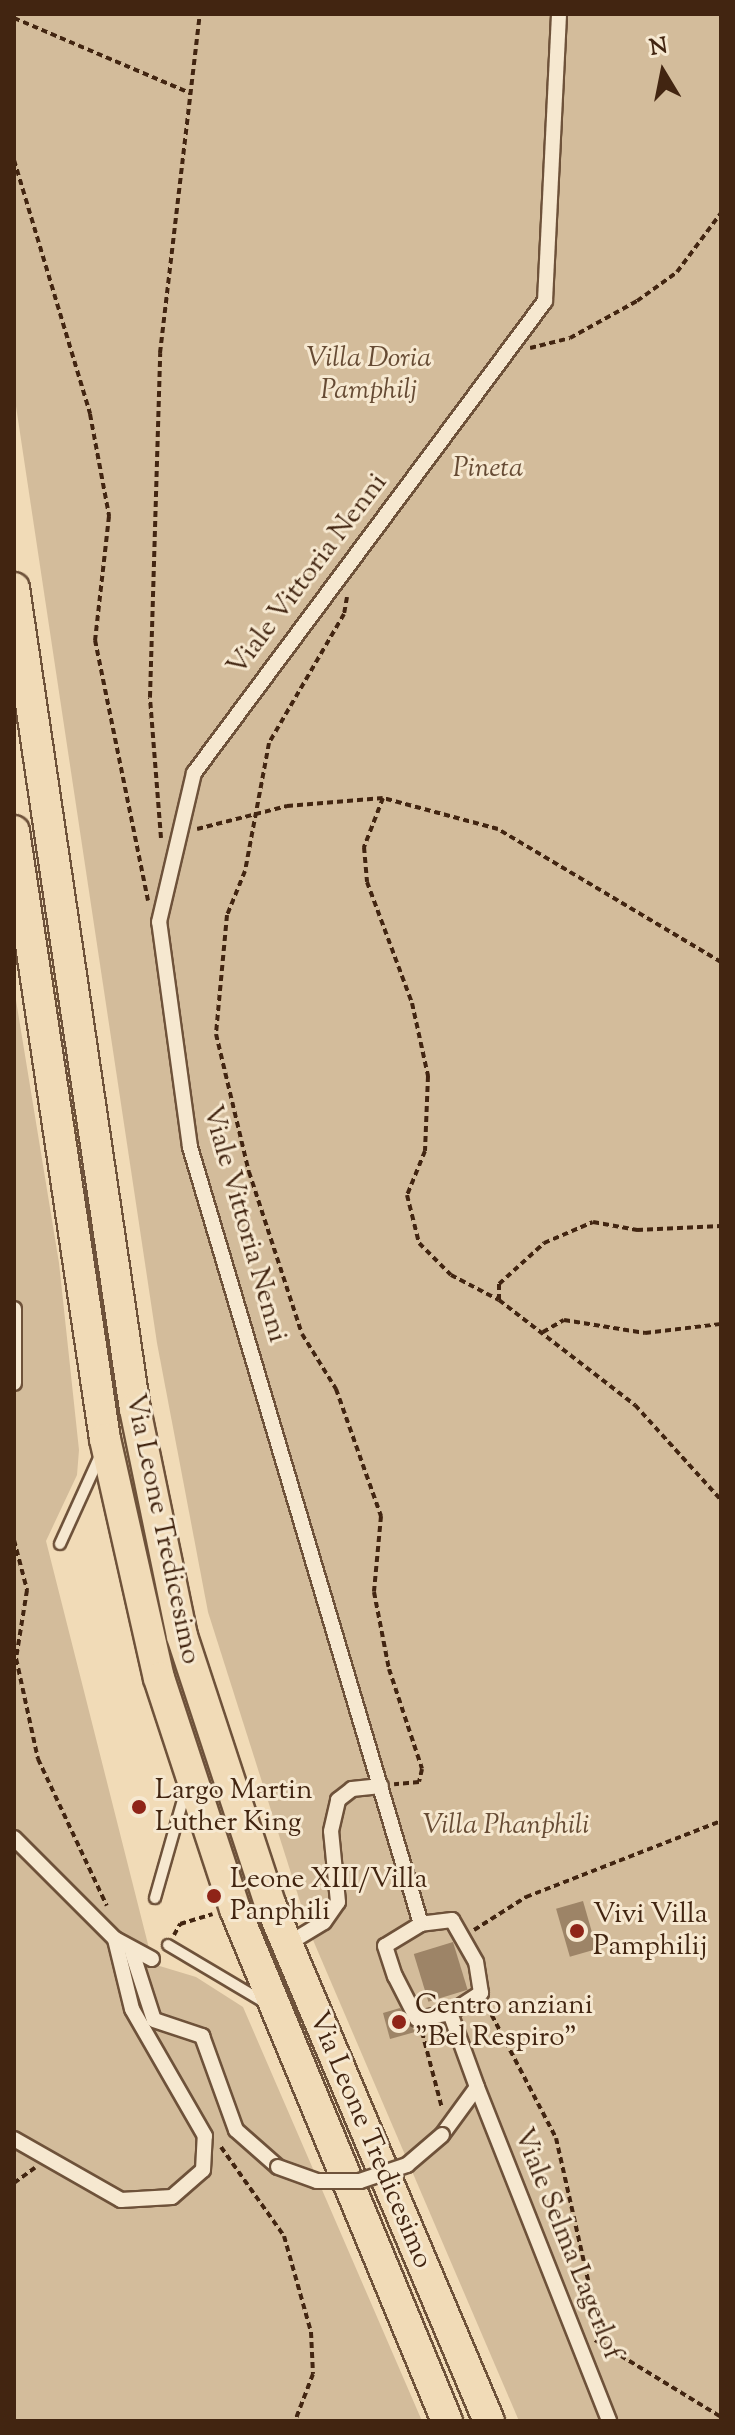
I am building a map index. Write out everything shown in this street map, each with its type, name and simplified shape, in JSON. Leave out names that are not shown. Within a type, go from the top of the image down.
[{"type":"main road","name":"Via Leone Tredicesimo","points":[[14,588],[154,1512],[208,1726],[286,1945],[489,2421]]},
{"type":"main road","name":"Via Leone Tredicesimo","points":[[14,831],[105,1439],[133,1575],[189,1779],[235,1909],[447,2421]]},
{"type":"street","name":"Viale Vittoria Nenni","points":[[421,1924],[190,1147],[160,936],[164,885],[194,773],[346,567],[512,352],[545,301],[559,14]]},
{"type":"street","points":[[14,1309],[14,1383]]},
{"type":"street","points":[[286,1945],[324,1922],[338,1902],[331,1831],[338,1800],[352,1789],[381,1786]]},
{"type":"street","points":[[14,1838],[115,1939],[132,1952],[152,1959]]},
{"type":"street","points":[[452,1920],[465,1936],[481,1993],[450,2013],[417,2019],[385,1946],[421,1924],[452,1920]]},
{"type":"street","points":[[14,2139],[44,2161],[104,2196],[159,2201],[187,2189],[207,2158],[205,2136],[132,2009],[115,1939]]},
{"type":"street","points":[[132,1952],[154,2020],[202,2036],[236,2130],[278,2167],[317,2181],[360,2181],[407,2165],[442,2135],[477,2087],[450,2013]]},
{"type":"street","name":"Viale Selma Lagerlof","points":[[477,2087],[609,2421]]},
{"type":"lane","points":[[60,1544],[105,1439]]},
{"type":"lane","points":[[155,1898],[189,1779]]},
{"type":"lane","points":[[168,1945],[279,2012]]},
{"type":"path","points":[[164,885],[150,697],[160,353],[200,14]]},
{"type":"path","points":[[14,18],[190,93]]},
{"type":"path","points":[[14,160],[90,414],[109,516],[95,640],[140,878],[160,936]]},
{"type":"path","points":[[512,352],[570,338],[637,301],[677,272],[720,213]]},
{"type":"path","points":[[720,213],[721,221]]},
{"type":"path","points":[[346,567],[344,614],[269,743],[257,815],[227,915],[216,1034],[249,1172],[302,1334],[336,1389],[381,1516],[374,1592],[389,1669],[422,1769],[419,1782],[381,1786]]},
{"type":"path","points":[[383,798],[364,847],[367,882],[412,1003],[431,1108],[425,1151],[407,1195],[419,1243],[451,1275],[499,1300],[635,1405],[721,1500]]},
{"type":"path","points":[[176,841],[214,820],[383,798],[498,829],[721,962]]},
{"type":"path","points":[[499,1300],[499,1284],[544,1243],[593,1222],[637,1230],[721,1226]]},
{"type":"path","points":[[543,1332],[564,1320],[645,1333],[721,1324]]},
{"type":"path","points":[[14,1540],[27,1590],[16,1661]]},
{"type":"path","points":[[14,1649],[38,1759],[79,1858],[96,1873],[115,1939]]},
{"type":"path","points":[[465,1936],[526,1897],[721,1821]]},
{"type":"path","points":[[168,1945],[180,1924],[235,1909]]},
{"type":"path","points":[[481,1993],[556,2138],[603,2346]]},
{"type":"path","points":[[417,2019],[442,2087],[442,2135]]},
{"type":"path","points":[[215,2132],[284,2236],[311,2332],[313,2374],[295,2421]]},
{"type":"path","points":[[14,2183],[44,2161]]},
{"type":"path","points":[[570,2321],[603,2346],[721,2417]]},
{"type":"green space","name":"Villa Doria Pamphilj","points":[[14,14],[721,14],[721,2421],[519,2421],[310,1933],[208,1612],[157,1343],[14,393]]},
{"type":"green space","points":[[14,988],[59,1263],[79,1450],[77,1475],[46,1541],[153,1964],[196,1977],[243,2007],[422,2421],[14,2421]]},
{"type":"building","points":[[583,1901],[597,1949],[570,1957],[556,1909]]},
{"type":"building","points":[[453,1942],[468,1990],[428,2002],[414,1954]]},
{"type":"building","name":"Centro anziani \"Bel Respiro\"","points":[[400,2008],[415,2032],[390,2039],[383,2013]]},
{"type":"place","name":"Largo Martin Luther King","points":[[139,1807]]},
{"type":"place","name":"Leone XIII/Villa Panphili","points":[[214,1896]]},
{"type":"place","name":"Vivi Villa Pamphilij","points":[[577,1931]]},
{"type":"place","name":"Centro anziani \"Bel Respiro\"","points":[[399,2022]]},
{"type":"park label","name":"Pineta","points":[[488,469]]},
{"type":"park label","name":"Villa Phanphili","points":[[506,1826]]}]
